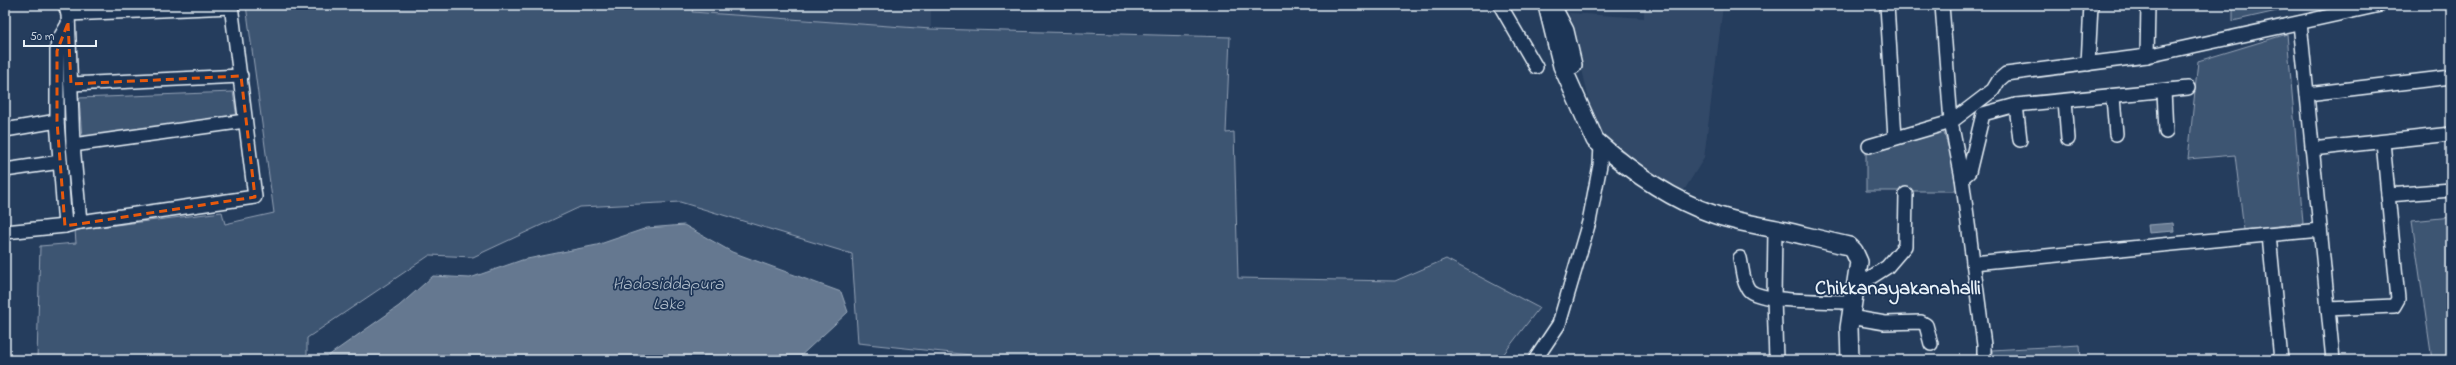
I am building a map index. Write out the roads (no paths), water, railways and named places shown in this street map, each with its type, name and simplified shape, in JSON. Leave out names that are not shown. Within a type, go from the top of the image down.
[{"type":"main road","points":[[1547,5],[1562,66],[1595,140],[1637,174],[1688,204],[1735,221],[1848,246],[1854,251],[1859,262],[1852,302],[1850,360]]},
{"type":"main road","points":[[1551,5],[1565,31],[1578,99]]},
{"type":"street","points":[[1500,5],[1536,67]]},
{"type":"street","points":[[1887,5],[1895,138]]},
{"type":"street","points":[[1942,5],[1951,122],[1962,178],[1984,345],[1984,360]]},
{"type":"street","points":[[2088,64],[2090,5]]},
{"type":"street","points":[[2147,56],[2148,5]]},
{"type":"street","points":[[1869,146],[1951,122],[1993,90],[1999,80],[2006,74],[2147,56],[2380,5]]},
{"type":"street","points":[[5,232],[65,226],[80,222],[255,197],[231,6],[67,14]]},
{"type":"street","points":[[67,14],[73,145],[80,222]]},
{"type":"street","points":[[65,226],[57,122],[57,51],[58,42],[67,14]]},
{"type":"street","points":[[2300,22],[2333,360]]},
{"type":"street","points":[[71,84],[241,76]]},
{"type":"street","points":[[2307,94],[2451,77]]},
{"type":"street","points":[[1962,178],[1968,172],[1983,114],[2016,106],[2188,88]]},
{"type":"street","points":[[2164,91],[2166,132]]},
{"type":"street","points":[[2113,97],[2116,134]]},
{"type":"street","points":[[2065,101],[2068,138]]},
{"type":"street","points":[[2016,106],[2020,140]]},
{"type":"street","points":[[5,130],[57,122]]},
{"type":"street","points":[[73,145],[245,122]]},
{"type":"street","points":[[2312,149],[2451,134]]},
{"type":"street","points":[[2328,309],[2394,306],[2398,299],[2383,142]]},
{"type":"street","points":[[1535,360],[1559,324],[1589,222],[1600,165],[1601,145]]},
{"type":"street","points":[[5,170],[60,162]]},
{"type":"street","points":[[2388,195],[2451,190]]},
{"type":"street","points":[[1852,302],[1887,267],[1905,246],[1906,194]]},
{"type":"street","points":[[1775,229],[1774,298],[1776,360]]},
{"type":"street","points":[[1973,262],[2320,230]]},
{"type":"street","points":[[2269,235],[2280,360]]},
{"type":"street","points":[[1740,258],[1749,289],[1764,298],[1852,302],[1884,323],[1921,322],[1926,325],[1931,344]]},
{"type":"water","points":[[2173,223],[2174,231],[2149,233],[2148,225]]},
{"type":"water","name":"Hadosiddapura Lake","points":[[684,225],[732,252],[841,292],[848,312],[796,360],[327,360],[328,356],[399,306],[433,276],[470,278],[522,260],[597,245],[647,228]]},
{"type":"district","name":"Chikkanayakanahalli","points":[[1898,287]]}]
